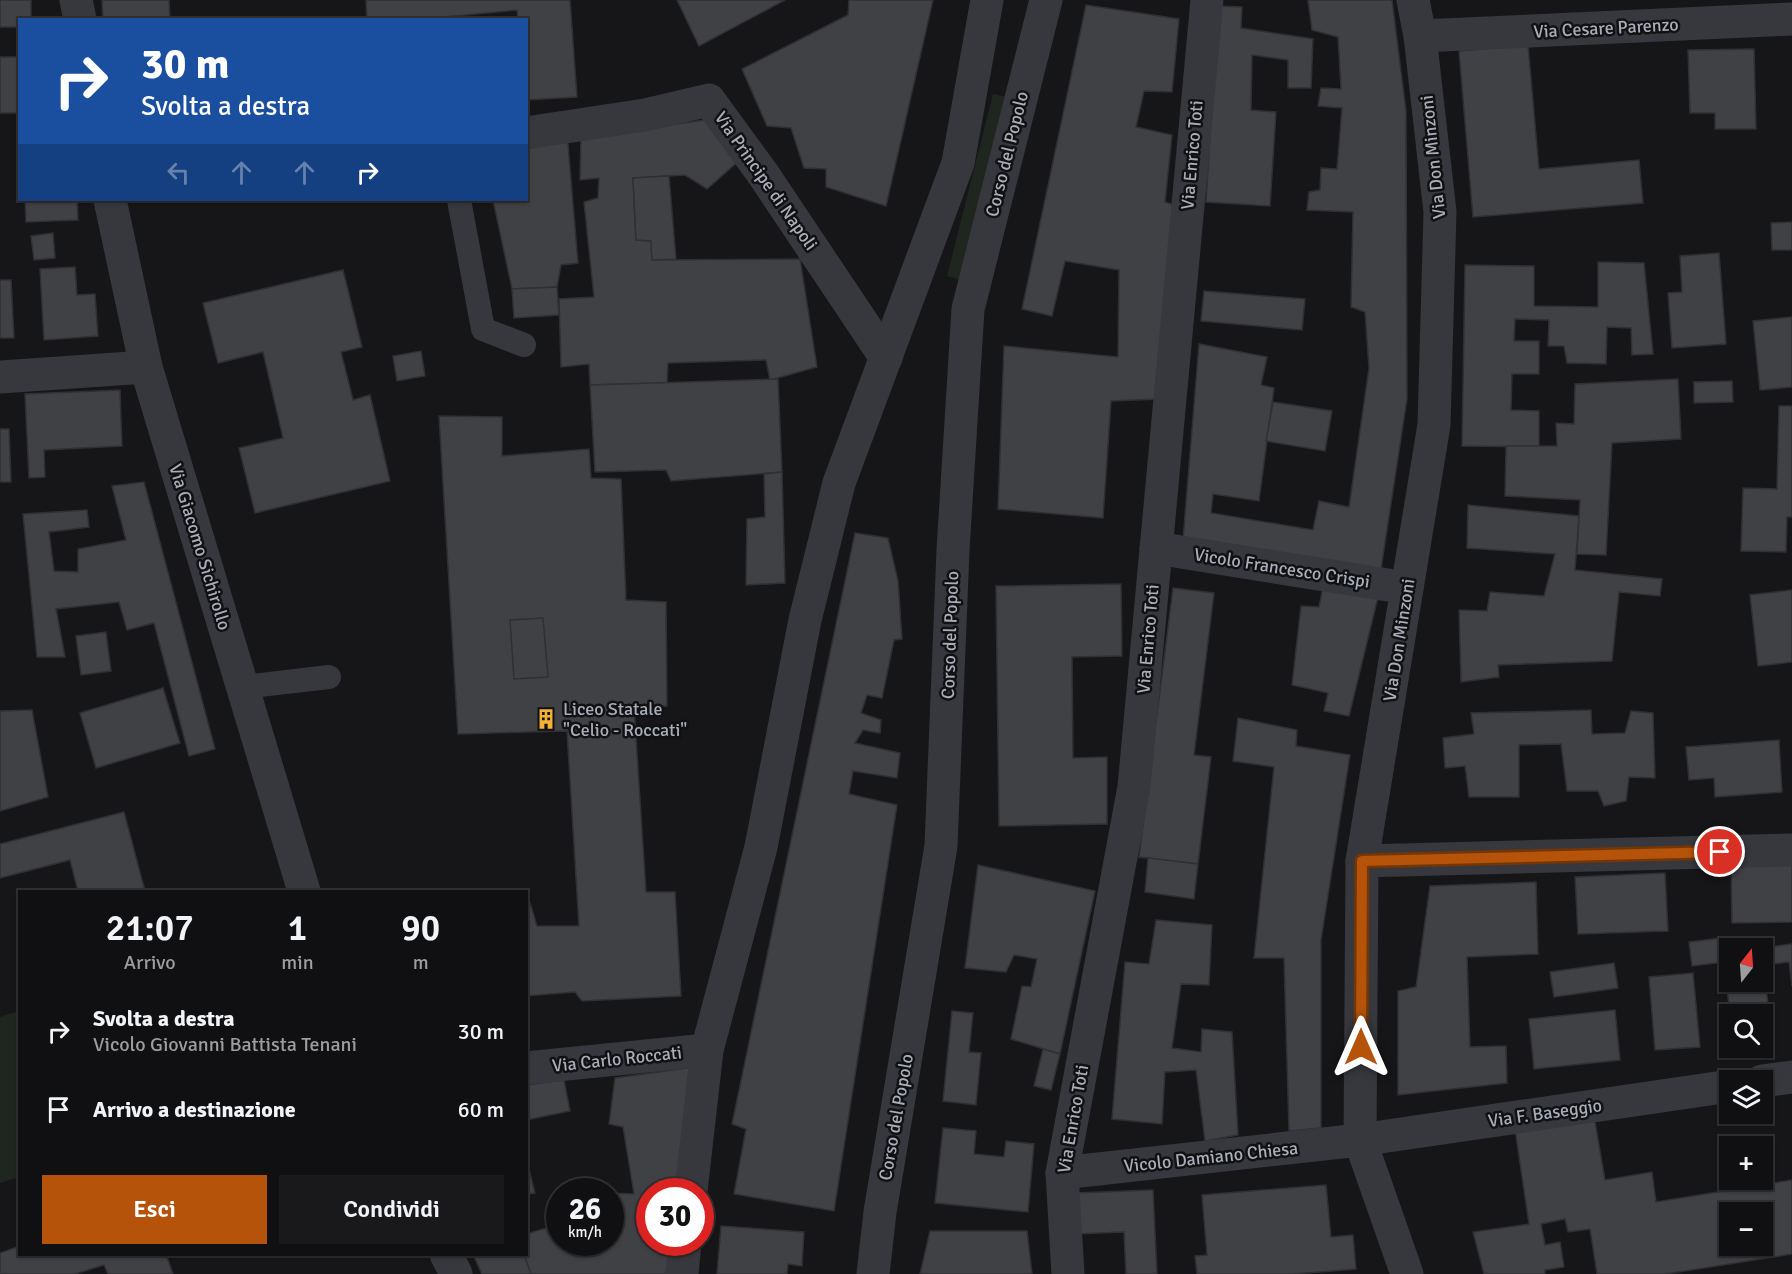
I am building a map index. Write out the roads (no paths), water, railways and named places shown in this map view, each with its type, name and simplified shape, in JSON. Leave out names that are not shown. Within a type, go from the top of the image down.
[{"type":"street","points":[[76,0],[80,18]]},
{"type":"street","points":[[692,1178],[707,1050],[761,847],[805,620],[839,483],[958,163],[987,0]]},
{"type":"street","name":"Corso del Popolo","points":[[873,1274],[880,1212],[941,846],[953,550],[968,309],[1046,0]]},
{"type":"street","name":"Via Enrico Toti","points":[[1068,1274],[1062,1173],[1134,787],[1207,0]]},
{"type":"street","name":"Via Don Minzoni","points":[[1407,1274],[1360,1140],[1362,861],[1434,425],[1440,212],[1420,36],[1413,0]]},
{"type":"street","name":"Via Cesare Parenzo","points":[[1420,36],[1792,19]]},
{"type":"street","name":"Via Principe di Napoli","points":[[528,133],[645,115],[709,100],[763,174],[886,358]]},
{"type":"street","name":"Via Giacomo Sichirollo","points":[[110,201],[146,367],[304,890]]},
{"type":"street","points":[[0,376],[146,367]]},
{"type":"street","name":"Vicolo Francesco Crispi","points":[[1156,548],[1407,588]]},
{"type":"street","points":[[1362,861],[1792,850]]},
{"type":"street","name":"Via Carlo Roccati","points":[[528,1068],[707,1050]]},
{"type":"street","points":[[1773,1080],[1792,1077]]},
{"type":"street","name":"Via F. Baseggio","points":[[1360,1140],[1719,1088]]},
{"type":"street","name":"Vicolo Damiano Chiesa","points":[[1062,1173],[1360,1140]]},
{"type":"street","points":[[447,1256],[456,1274]]},
{"type":"street","points":[[682,1274],[684,1256]]},
{"type":"lane","points":[[459,201],[483,329],[524,345]]},
{"type":"lane","points":[[243,687],[329,677]]},
{"type":"place","name":"Liceo Statale \"Celio - Roccati\"","points":[[546,719]]}]
